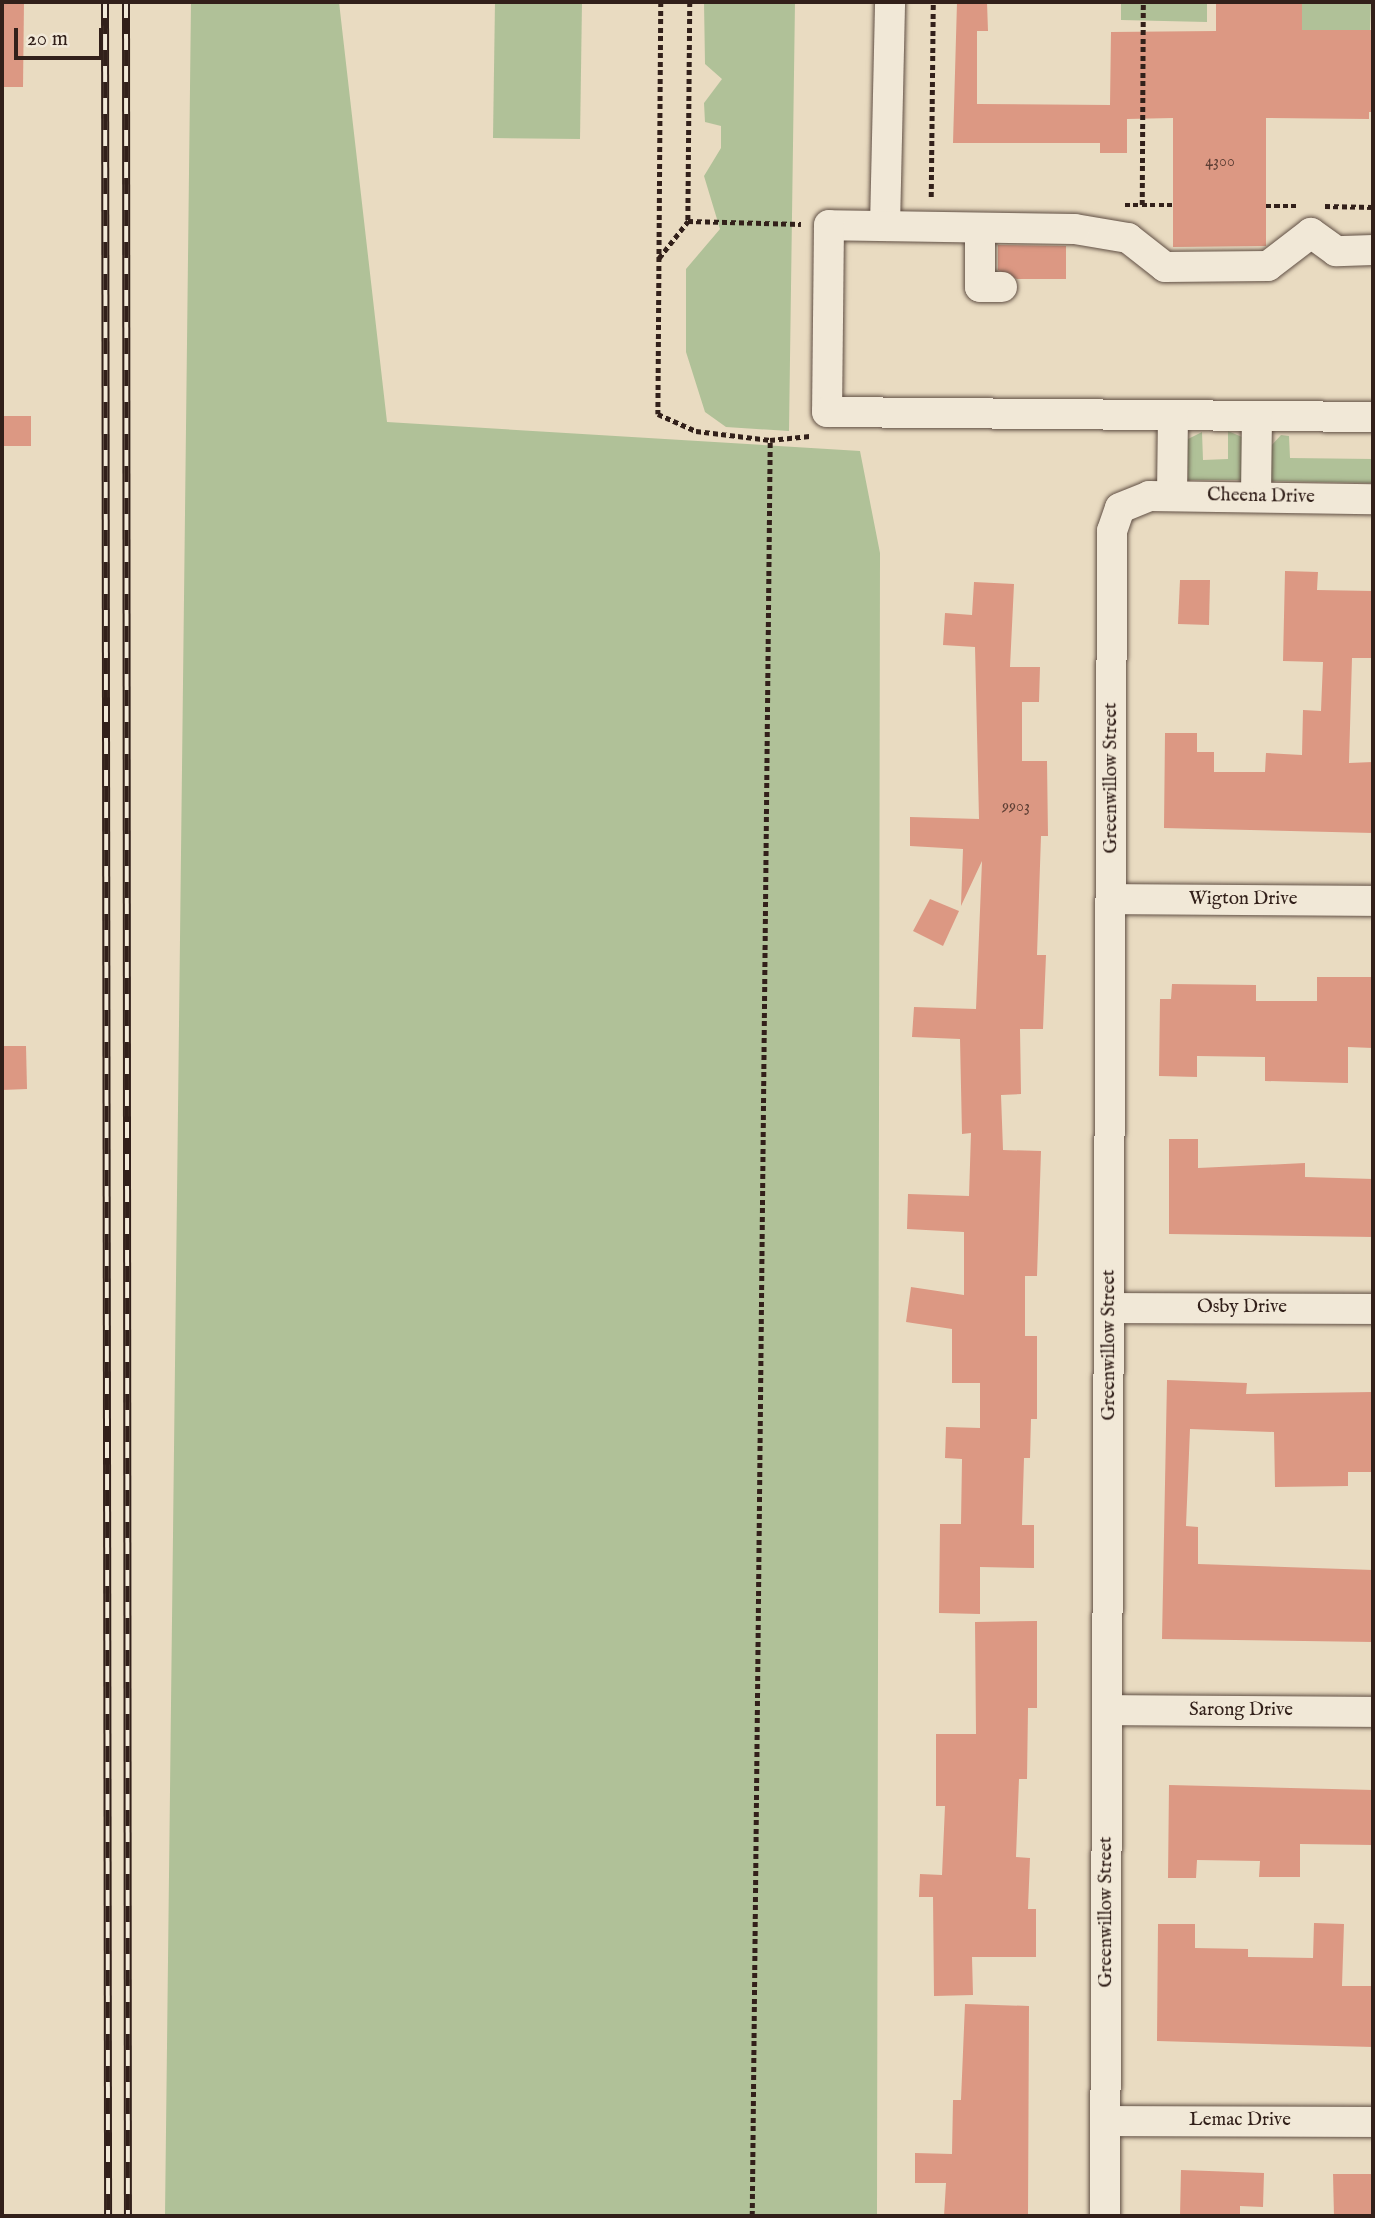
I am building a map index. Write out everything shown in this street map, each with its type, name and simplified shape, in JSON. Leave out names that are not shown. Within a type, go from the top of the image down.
[{"type":"street","points":[[885,226],[890,2]]},
{"type":"street","points":[[1373,250],[1336,251],[1311,233],[1268,266],[1165,267],[1128,238],[1075,229],[830,225],[828,412],[1373,417]]},
{"type":"street","points":[[980,228],[980,287],[1002,287]]},
{"type":"street","points":[[1161,496],[1173,415]]},
{"type":"street","points":[[1256,416],[1256,497]]},
{"type":"street","name":"Cheena Drive","points":[[1161,496],[1373,499]]},
{"type":"street","name":"Greenwillow Street","points":[[1105,2216],[1111,1308],[1112,531],[1120,508],[1161,496]]},
{"type":"street","name":"Wigton Drive","points":[[1112,899],[1373,901]]},
{"type":"street","name":"Osby Drive","points":[[1111,1308],[1373,1309]]},
{"type":"street","name":"Sarong Drive","points":[[1108,1710],[1373,1712]]},
{"type":"street","name":"Lemac Drive","points":[[1106,2121],[1373,2122]]},
{"type":"path","points":[[661,2],[658,414],[696,431],[769,440],[801,440],[821,431],[828,412]]},
{"type":"path","points":[[659,258],[688,221],[690,2]]},
{"type":"path","points":[[931,205],[933,2]]},
{"type":"path","points":[[1142,205],[1143,2]]},
{"type":"path","points":[[688,221],[807,224]]},
{"type":"path","points":[[752,2216],[769,440]]},
{"type":"green space","points":[[191,2],[339,2],[387,422],[860,451],[880,553],[877,2216],[165,2216]]},
{"type":"green space","points":[[495,2],[582,2],[580,139],[493,138]]},
{"type":"green space","points":[[704,2],[795,2],[789,431],[726,427],[705,412],[686,352],[686,269],[720,229],[704,176],[721,148],[721,126],[705,122],[704,103],[722,79],[705,64]]},
{"type":"green space","points":[[1121,2],[1207,2],[1207,22],[1121,20]]},
{"type":"green space","points":[[1302,2],[1371,2],[1370,30],[1302,30]]},
{"type":"green space","points":[[1228,431],[1242,437],[1241,480],[1188,480],[1188,439],[1202,432],[1203,460],[1228,459]]},
{"type":"green space","points":[[1281,435],[1289,436],[1290,458],[1373,459],[1373,483],[1270,481],[1270,447]]},
{"type":"building","points":[[2,2],[24,2],[23,87],[2,87]]},
{"type":"building","points":[[957,2],[987,2],[988,31],[977,31],[977,104],[1110,105],[1111,32],[1216,31],[1216,2],[1302,2],[1302,30],[1373,30],[1373,112],[1369,112],[1369,119],[1266,118],[1266,246],[1173,247],[1173,118],[1127,119],[1127,153],[1100,153],[1100,143],[953,143]]},
{"type":"building","points":[[998,245],[1066,246],[1066,279],[1017,279],[998,270]]},
{"type":"building","points":[[2,416],[31,416],[31,446],[2,446]]},
{"type":"building","points":[[1285,571],[1318,572],[1317,590],[1373,591],[1373,658],[1352,658],[1349,763],[1373,762],[1373,833],[1164,828],[1165,733],[1197,733],[1197,752],[1214,752],[1214,772],[1265,772],[1266,753],[1302,755],[1303,710],[1321,711],[1323,662],[1283,661]]},
{"type":"building","points":[[1180,580],[1210,580],[1209,625],[1178,624]]},
{"type":"building","points":[[974,582],[1014,584],[1010,667],[1040,667],[1039,702],[1022,702],[1022,761],[1047,761],[1048,836],[1041,836],[1037,955],[1046,955],[1043,1029],[1020,1029],[1021,1094],[1001,1095],[1003,1150],[1041,1151],[1037,1276],[1025,1276],[1025,1336],[1037,1336],[1037,1419],[1031,1419],[1030,1458],[1024,1458],[1022,1525],[1034,1525],[1034,1568],[980,1567],[980,1614],[939,1613],[940,1524],[961,1524],[962,1459],[945,1458],[946,1427],[980,1428],[980,1383],[952,1383],[952,1329],[906,1322],[911,1287],[964,1295],[964,1232],[907,1229],[908,1194],[969,1196],[971,1133],[962,1134],[960,1039],[912,1037],[914,1007],[976,1009],[982,861],[961,906],[963,849],[910,846],[910,817],[979,819],[975,647],[943,645],[945,613],[972,615]]},
{"type":"building","points":[[930,899],[959,911],[943,946],[913,931]]},
{"type":"building","points":[[1317,977],[1373,977],[1373,1048],[1348,1047],[1348,1083],[1265,1081],[1265,1057],[1197,1056],[1197,1077],[1159,1076],[1160,999],[1171,999],[1172,984],[1256,985],[1256,1001],[1317,1001]]},
{"type":"building","points":[[2,1046],[26,1046],[27,1089],[2,1090]]},
{"type":"building","points":[[1169,1139],[1198,1139],[1198,1168],[1305,1163],[1305,1177],[1373,1179],[1373,1237],[1169,1234]]},
{"type":"building","points":[[1167,1380],[1247,1383],[1246,1394],[1373,1392],[1373,1472],[1348,1472],[1348,1486],[1275,1487],[1274,1432],[1190,1429],[1186,1526],[1198,1527],[1198,1564],[1373,1570],[1373,1642],[1162,1639]]},
{"type":"building","points":[[1037,1621],[1037,1708],[1028,1708],[1027,1779],[1019,1779],[1016,1857],[1030,1858],[1028,1909],[1036,1909],[1036,1957],[972,1957],[973,1995],[934,1996],[933,1897],[919,1897],[920,1874],[942,1875],[945,1806],[936,1806],[936,1734],[976,1734],[975,1622]]},
{"type":"building","points":[[1169,1785],[1373,1790],[1373,1845],[1300,1844],[1300,1877],[1259,1877],[1260,1861],[1197,1860],[1196,1878],[1168,1878]]},
{"type":"building","points":[[1314,1923],[1344,1924],[1342,1986],[1373,1986],[1373,2047],[1157,2041],[1158,1924],[1195,1924],[1195,1948],[1248,1949],[1248,1957],[1313,1958]]},
{"type":"building","points":[[965,2004],[1029,2006],[1028,2216],[944,2216],[946,2183],[915,2183],[915,2153],[952,2154],[953,2100],[961,2100]]},
{"type":"building","points":[[1181,2170],[1264,2173],[1263,2207],[1240,2206],[1240,2216],[1180,2216]]},
{"type":"building","points":[[1333,2174],[1373,2174],[1373,2216],[1334,2216]]},
{"type":"railway","points":[[105,2],[108,2216]]},
{"type":"railway","points":[[126,2],[128,2216]]}]
